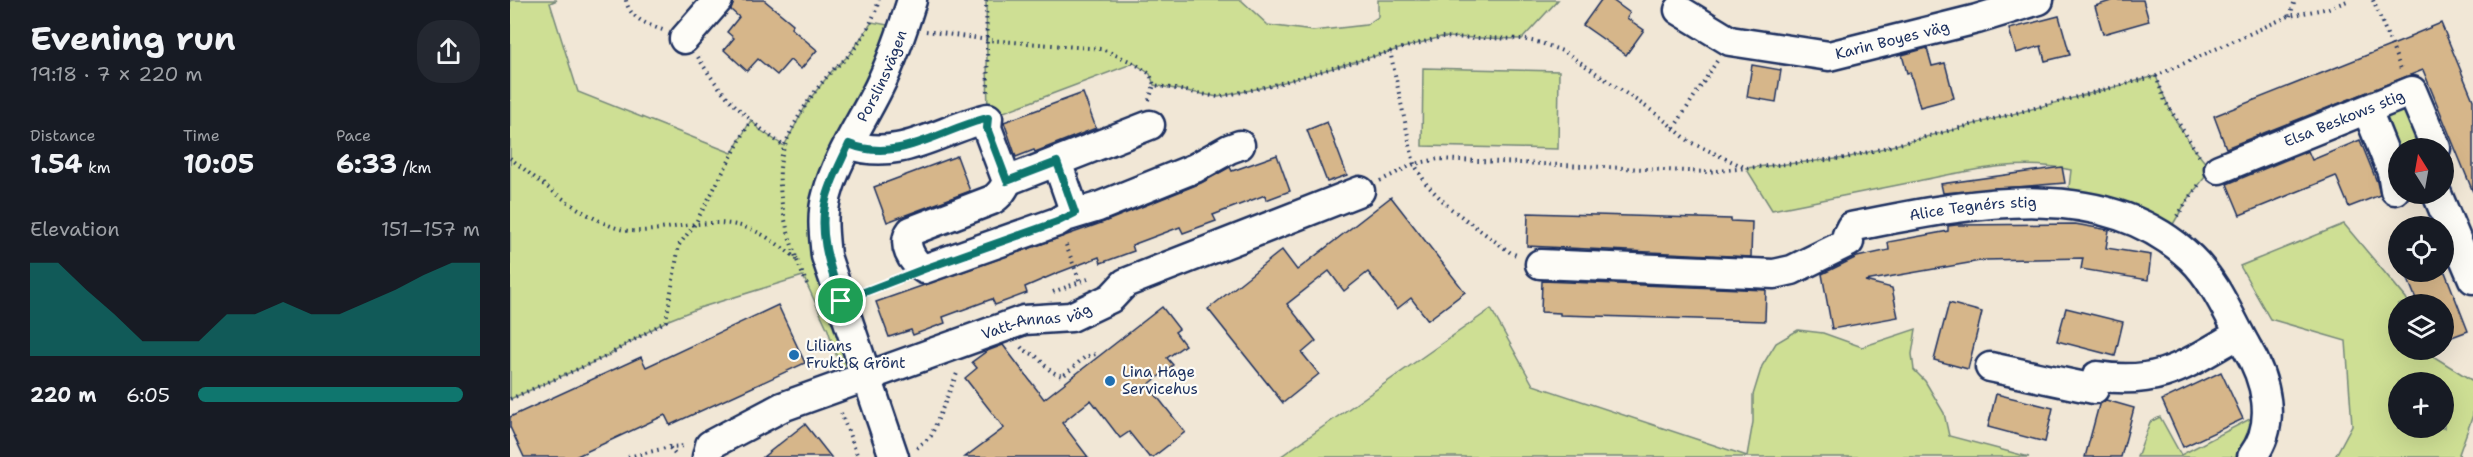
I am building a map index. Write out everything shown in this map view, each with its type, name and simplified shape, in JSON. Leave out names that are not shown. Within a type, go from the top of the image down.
[{"type":"street","points":[[684,39],[718,0]]},
{"type":"street","name":"Porslinsvägen","points":[[905,453],[868,377],[826,256],[824,210],[827,195],[849,144],[880,86],[912,0]]},
{"type":"street","name":"Karin Boyes väg","points":[[1678,10],[1730,41],[1829,56],[1977,19],[2039,0]]},
{"type":"street","name":"Elsa Beskows stig","points":[[2209,170],[2412,91],[2432,138]]},
{"type":"street","points":[[2367,110],[2388,160]]},
{"type":"street","points":[[849,144],[861,148],[898,150],[971,122],[988,118],[987,128],[1007,181]]},
{"type":"street","points":[[1150,125],[1007,181],[998,196],[992,200],[911,231],[907,243],[911,256],[924,269],[1098,207],[1195,168],[1240,145]]},
{"type":"street","points":[[1057,162],[1066,218]]},
{"type":"street","name":"Vatt-Annas väg","points":[[709,451],[782,408],[1024,320],[1071,317],[1111,298],[1125,283],[1360,192]]},
{"type":"street","name":"Alice Tegnérs stig","points":[[1540,264],[1774,274],[1792,270],[1849,242],[1847,235],[1851,227],[1978,206],[2030,201],[2111,213],[2136,223],[2175,244],[2208,277],[2255,362],[2264,386],[2267,411],[2262,441],[2252,457]]},
{"type":"street","points":[[2441,204],[2473,279]]},
{"type":"street","points":[[1990,367],[2094,389],[2097,376],[2145,379],[2184,366],[2239,334]]},
{"type":"path","points":[[803,276],[781,200],[780,170],[784,146],[809,100],[832,71],[849,55],[872,22],[879,0]]},
{"type":"path","points":[[986,0],[988,118]]},
{"type":"path","points":[[2289,16],[2295,0]]},
{"type":"path","points":[[1360,192],[1414,164],[1438,159],[1707,172],[1846,158],[2156,76],[2289,16],[2329,8],[2350,0]]},
{"type":"path","points":[[2373,0],[2412,91]]},
{"type":"path","points":[[903,28],[988,40],[1102,49],[1134,63],[1150,74],[1154,85],[1218,97],[1292,80],[1441,37],[1480,37],[1541,43],[1565,52],[1658,115],[1690,142],[1746,168]]},
{"type":"path","points":[[1674,128],[1730,41]]},
{"type":"path","points":[[1390,51],[1414,164],[1427,185],[1450,208],[1511,253],[1540,264]]},
{"type":"path","points":[[2156,76],[2165,101],[2193,150],[2209,170],[2186,202]]},
{"type":"path","points":[[510,399],[605,357],[666,321],[679,245],[695,224],[751,120],[760,130],[784,146]]},
{"type":"path","points":[[510,158],[591,217],[629,231],[714,222],[742,225],[771,238],[798,261]]},
{"type":"path","points":[[1066,218],[1080,282]]},
{"type":"path","points":[[841,301],[924,269]]},
{"type":"path","points":[[1048,293],[1091,278]]},
{"type":"path","points":[[1019,345],[1025,352],[1037,356],[1044,367],[1054,374],[1063,376],[1085,357],[1099,353]]},
{"type":"path","points":[[905,453],[931,436],[958,369]]},
{"type":"path","points":[[833,390],[858,457]]},
{"type":"path","points":[[628,457],[669,447],[709,451]]},
{"type":"path","points":[[669,447],[677,457]]},
{"type":"green space","points":[[510,0],[557,0],[550,3],[578,92],[732,153],[751,120],[760,130],[784,146],[809,100],[832,71],[849,55],[872,22],[904,28],[827,195],[863,360],[846,385],[828,330],[803,276],[699,308],[666,321],[605,357],[510,399]]},
{"type":"green space","points":[[986,0],[1241,0],[1268,25],[1313,31],[1366,25],[1378,17],[1378,0],[1558,0],[1522,39],[1441,37],[1270,86],[1218,97],[1154,85],[1150,74],[1134,63],[988,118]]},
{"type":"green space","points":[[1423,68],[1559,71],[1558,149],[1422,146]]},
{"type":"green space","points":[[2156,76],[2179,125],[2211,169],[2186,202],[2165,238],[2067,205],[2071,170],[2051,166],[2010,166],[1968,171],[1772,210],[1746,168],[1846,158]]},
{"type":"green space","points":[[2407,98],[2423,138],[2388,138],[2388,143],[2372,112]]},
{"type":"green space","points":[[2344,224],[2388,277],[2388,282],[2393,282],[2403,294],[2388,294],[2388,360],[2439,360],[2473,381],[2473,415],[2459,454],[2460,457],[2335,457],[2352,425],[2346,341],[2270,319],[2240,266]]},
{"type":"green space","points":[[1491,309],[1533,385],[1747,456],[1753,422],[1753,395],[1762,366],[1776,343],[1798,330],[1823,333],[1862,347],[1916,329],[1912,354],[1914,370],[1925,381],[1944,413],[1949,436],[2029,457],[1280,457]]},
{"type":"green space","points":[[2267,410],[2265,457],[2137,457],[2150,422],[2160,417],[2181,455]]},
{"type":"building","points":[[734,0],[764,0],[793,24],[791,28],[817,50],[801,69],[790,60],[777,75],[758,59],[747,71],[724,50],[734,38],[727,32],[739,17],[731,10]]},
{"type":"building","points":[[1601,0],[1612,0],[1630,13],[1627,18],[1644,30],[1626,55],[1583,25]]},
{"type":"building","points":[[2114,0],[2143,0],[2149,21],[2103,34],[2095,6]]},
{"type":"building","points":[[2059,16],[2070,55],[2045,61],[2041,46],[2016,53],[2009,29]]},
{"type":"building","points":[[2441,23],[2473,100],[2473,192],[2454,146],[2454,138],[2451,138],[2423,70],[2226,148],[2214,116],[2410,38],[2410,36]]},
{"type":"building","points":[[1927,48],[1932,66],[1945,63],[1954,98],[1920,107],[1910,72],[1907,73],[1902,55]]},
{"type":"building","points":[[1752,65],[1781,70],[1776,102],[1747,97]]},
{"type":"building","points":[[1083,93],[1096,128],[1016,157],[1004,122]]},
{"type":"building","points":[[1327,122],[1347,175],[1327,182],[1307,130]]},
{"type":"building","points":[[2360,140],[2380,195],[2349,207],[2336,176],[2240,215],[2227,184],[2308,151],[2312,160]]},
{"type":"building","points":[[1277,155],[1290,191],[1266,200],[1265,195],[1213,215],[1216,221],[1183,233],[1180,227],[1132,245],[1134,251],[1101,263],[1099,257],[1025,287],[1027,293],[995,305],[992,299],[943,317],[945,323],[913,335],[911,330],[889,337],[876,302],[1104,222],[1201,183],[1230,167],[1232,171]]},
{"type":"building","points":[[957,156],[970,191],[887,222],[874,187]]},
{"type":"building","points":[[2062,167],[2065,183],[1943,193],[1941,184]]},
{"type":"building","points":[[1391,197],[1465,292],[1428,320],[1411,298],[1397,309],[1368,272],[1344,291],[1329,271],[1287,304],[1316,341],[1302,353],[1319,374],[1283,403],[1208,309],[1282,250],[1297,270]]},
{"type":"building","points":[[1528,213],[1731,219],[1731,221],[1752,222],[1751,257],[1527,246]]},
{"type":"building","points":[[2075,224],[2109,230],[2106,248],[2151,255],[2148,280],[2081,269],[2083,258],[1986,260],[1865,281],[1892,288],[1898,317],[1832,329],[1822,274],[1857,257],[1889,250],[1888,242],[1948,231],[1948,226],[1956,225]]},
{"type":"building","points":[[1542,281],[1766,290],[1765,321],[1560,315],[1560,313],[1541,312]]},
{"type":"building","points":[[2409,282],[2449,282],[2454,294],[2414,294]]},
{"type":"building","points":[[2454,295],[2468,331],[2454,336]]},
{"type":"building","points":[[1949,303],[1982,312],[1968,369],[1934,360]]},
{"type":"building","points":[[778,305],[805,363],[670,425],[665,415],[575,457],[524,457],[510,427],[510,417],[641,357],[646,367]]},
{"type":"building","name":"Lina Hage Servicehus","points":[[1162,307],[1179,329],[1175,332],[1185,345],[1167,358],[1173,365],[1148,385],[1185,432],[1153,457],[1149,457],[1129,432],[1120,438],[1091,400],[1062,423],[1088,457],[965,457],[1004,428],[965,378],[977,368],[972,362],[987,351],[1003,345],[1044,399]]},
{"type":"building","points":[[2066,308],[2123,322],[2115,356],[2057,341]]},
{"type":"building","points":[[2221,372],[2243,419],[2183,447],[2162,400]]},
{"type":"building","points":[[1996,394],[2053,408],[2045,442],[1988,427]]},
{"type":"building","points":[[2106,400],[2134,408],[2121,457],[2085,457],[2099,405]]},
{"type":"building","points":[[805,424],[831,457],[763,457]]},
{"type":"place","name":"Lilians Frukt & Grönt","points":[[794,355]]},
{"type":"place","name":"Lina Hage Servicehus","points":[[1110,381]]},
{"type":"route","points":[[988,118],[987,128],[1007,181],[1057,162],[1075,213],[1057,222],[841,301],[826,256],[824,210],[827,195],[849,144],[861,148],[898,150],[971,122],[988,118]]}]
